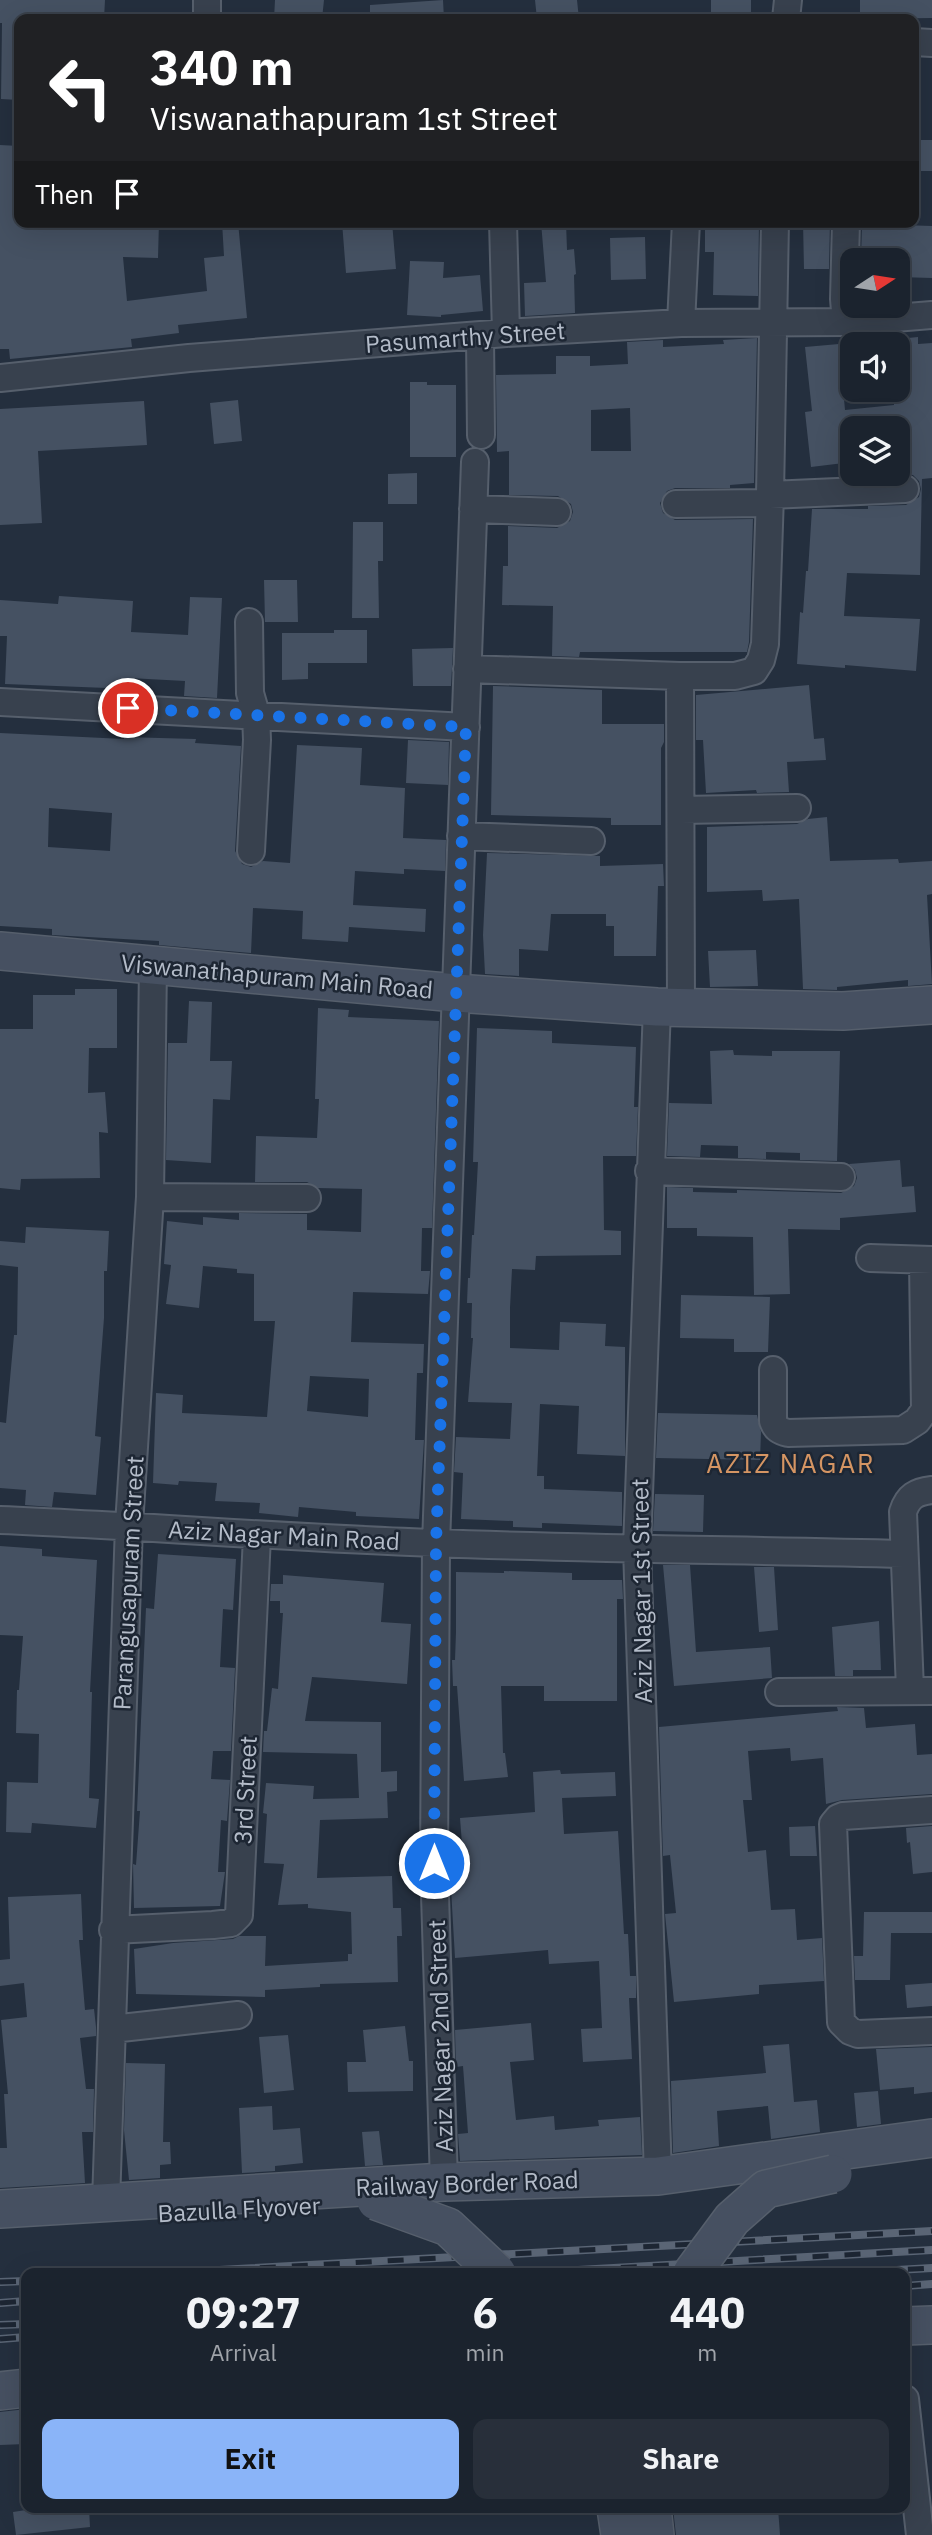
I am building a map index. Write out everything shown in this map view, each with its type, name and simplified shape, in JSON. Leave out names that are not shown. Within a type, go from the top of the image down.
[{"type":"street","points":[[481,435],[502,228]]},
{"type":"street","points":[[681,323],[686,228]]},
{"type":"street","points":[[467,669],[680,676],[735,676],[754,671],[761,660],[765,644],[775,228]]},
{"type":"street","points":[[846,228],[846,322]]},
{"type":"street","name":"Pasumarthy Street","points":[[0,378],[189,358],[493,335],[681,323],[846,322],[932,315]]},
{"type":"street","name":"Aziz Nagar 2nd Street","points":[[444,2182],[434,1863],[436,1544],[475,462]]},
{"type":"street","points":[[676,505],[905,489]]},
{"type":"street","points":[[473,509],[556,512]]},
{"type":"street","points":[[249,622],[250,693],[256,714],[257,740],[251,851]]},
{"type":"street","name":"Aziz Nagar 1st Street","points":[[658,2176],[637,1548],[649,1171],[669,1008],[681,810],[680,676]]},
{"type":"street","points":[[0,702],[466,727]]},
{"type":"street","points":[[681,810],[797,808]]},
{"type":"street","points":[[461,836],[591,841]]},
{"type":"street","name":"Viswanathapuram Main Road","points":[[0,951],[456,993],[669,1008],[843,1011],[932,1005]]},
{"type":"street","name":"Parangusapuram Street","points":[[106,2202],[113,1930],[129,1525],[150,1197],[153,964]]},
{"type":"street","points":[[649,1171],[841,1177]]},
{"type":"street","points":[[150,1197],[307,1198]]},
{"type":"street","points":[[773,1370],[773,1421],[775,1427],[781,1431],[903,1430],[917,1420],[925,1410],[928,1260],[870,1258]]},
{"type":"street","points":[[779,1692],[921,1691],[904,1553],[903,1511],[906,1502],[922,1493]]},
{"type":"street","name":"Aziz Nagar Main Road","points":[[0,1520],[436,1544],[904,1553]]},
{"type":"street","name":"3rd Street","points":[[113,1930],[230,1923],[239,1915],[257,1536]]},
{"type":"street","points":[[932,1810],[843,1816],[833,1824],[841,2022],[850,2031],[858,2034],[932,2031]]},
{"type":"street","points":[[112,2029],[239,2015]]},
{"type":"street","name":"Railway Border Road","points":[[0,2209],[444,2182],[658,2176],[932,2138]]},
{"type":"street","points":[[696,2268],[732,2219],[766,2189],[833,2174],[932,2158]]},
{"type":"street","name":"Bazulla Flyover","points":[[0,2224],[376,2201],[448,2227],[492,2268]]},
{"type":"street","points":[[910,2326],[932,2325]]},
{"type":"street","points":[[0,2377],[21,2378]]},
{"type":"street","points":[[0,2390],[21,2388]]},
{"type":"street","points":[[910,2444],[920,2535]]},
{"type":"street","points":[[617,2513],[620,2535]]},
{"type":"street","points":[[628,2513],[631,2535]]},
{"type":"street","points":[[640,2513],[642,2535]]},
{"type":"street","points":[[653,2513],[655,2535]]},
{"type":"building","points":[[0,0],[105,0],[104,14],[14,14],[14,100],[1,99]]},
{"type":"building","points":[[275,0],[324,0],[323,14],[274,14]]},
{"type":"building","points":[[443,0],[444,14],[370,14],[370,5]]},
{"type":"building","points":[[535,0],[577,0],[578,14],[536,14]]},
{"type":"building","points":[[711,0],[751,0],[751,14],[711,14]]},
{"type":"building","points":[[860,0],[932,0],[932,18],[919,18],[919,14],[860,14]]},
{"type":"building","points":[[919,140],[932,140],[932,171],[919,171]]},
{"type":"building","points":[[0,145],[14,146],[14,228],[159,228],[158,258],[123,257],[127,301],[207,291],[204,258],[224,256],[222,228],[239,228],[247,318],[178,325],[179,333],[131,339],[132,347],[10,359],[9,349],[0,349]]},
{"type":"building","points":[[932,226],[932,278],[910,277],[910,248],[861,248],[862,228]]},
{"type":"building","points":[[342,228],[393,228],[396,269],[346,273]]},
{"type":"building","points":[[542,228],[566,228],[567,250],[574,249],[575,313],[525,316],[524,283],[546,282]]},
{"type":"building","points":[[705,228],[759,228],[758,296],[713,295],[714,252],[705,252]]},
{"type":"building","points":[[803,228],[830,228],[829,269],[804,269]]},
{"type":"building","points":[[645,237],[646,279],[611,280],[610,238]]},
{"type":"building","points":[[410,261],[444,262],[443,278],[480,275],[483,311],[441,317],[407,315]]},
{"type":"building","points":[[918,337],[918,344],[932,343],[932,478],[922,479],[920,575],[847,573],[844,616],[920,619],[916,671],[797,664],[812,509],[868,509],[868,506],[906,505],[919,497],[921,489],[919,481],[910,475],[910,416],[840,416],[840,463],[811,467],[805,412],[812,411],[805,347],[839,344],[840,402],[844,402],[845,410],[910,402],[910,338]]},
{"type":"building","points":[[757,338],[754,483],[730,485],[730,488],[675,488],[667,491],[660,503],[663,513],[675,520],[753,519],[747,652],[580,652],[579,657],[552,656],[553,606],[502,605],[503,566],[508,566],[508,526],[557,528],[570,521],[573,512],[571,504],[558,496],[509,495],[509,451],[497,452],[496,375],[556,374],[556,356],[590,356],[590,366],[628,364],[627,342],[663,340],[663,347],[724,344],[723,340]],"holes":[[[630,408],[631,451],[591,451],[591,410]]]},
{"type":"building","points":[[410,382],[456,385],[456,457],[410,457]]},
{"type":"building","points":[[238,400],[242,441],[214,444],[210,403]]},
{"type":"building","points":[[144,401],[147,445],[38,451],[42,523],[0,525],[0,409]]},
{"type":"building","points":[[417,473],[417,504],[388,504],[388,474]]},
{"type":"building","points":[[353,522],[383,522],[383,561],[378,561],[379,618],[352,618]]},
{"type":"building","points":[[264,580],[297,580],[298,622],[265,622]]},
{"type":"building","points":[[59,596],[133,601],[131,632],[188,635],[190,597],[222,598],[217,698],[184,696],[185,681],[129,678],[128,693],[107,692],[107,688],[5,684],[7,636],[0,636],[0,600],[58,604]]},
{"type":"building","points":[[334,630],[367,630],[367,663],[308,663],[308,679],[282,680],[282,633],[334,633]]},
{"type":"building","points":[[453,648],[451,686],[413,686],[412,649]]},
{"type":"building","points":[[809,685],[814,739],[824,738],[826,760],[787,762],[789,792],[757,793],[756,790],[706,793],[703,740],[696,740],[696,695]]},
{"type":"building","points":[[493,686],[602,690],[602,724],[664,724],[664,742],[661,748],[661,825],[611,825],[611,818],[491,815]]},
{"type":"building","points":[[0,733],[124,739],[196,739],[195,743],[241,746],[235,851],[242,864],[251,867],[263,861],[290,863],[297,745],[362,748],[360,785],[405,788],[403,838],[446,840],[445,871],[404,869],[404,874],[355,871],[353,905],[426,909],[425,932],[349,927],[348,942],[302,939],[303,911],[253,908],[251,953],[159,945],[159,941],[52,935],[52,929],[0,926]],"holes":[[[49,808],[112,813],[110,851],[48,847]]]},
{"type":"building","points":[[408,740],[449,742],[448,785],[406,783]]},
{"type":"building","points":[[827,817],[830,861],[932,861],[932,894],[927,895],[932,984],[908,986],[908,980],[837,987],[837,990],[803,989],[799,899],[763,901],[762,890],[707,892],[707,827],[797,824],[808,819]]},
{"type":"building","points":[[487,853],[600,856],[600,866],[663,864],[664,886],[658,886],[656,956],[614,956],[614,926],[606,926],[606,914],[551,914],[548,951],[519,949],[519,976],[485,974],[483,935]]},
{"type":"building","points":[[756,950],[758,986],[710,987],[708,951]]},
{"type":"building","points":[[75,989],[117,989],[117,1048],[89,1048],[88,1093],[105,1092],[108,1133],[99,1132],[100,1178],[21,1179],[20,1190],[0,1188],[0,1029],[33,1029],[33,995],[75,995]]},
{"type":"building","points":[[189,1001],[212,1002],[210,1061],[232,1061],[230,1100],[213,1099],[211,1163],[166,1160],[168,1043],[187,1043]]},
{"type":"building","points":[[318,1008],[349,1010],[348,1017],[439,1021],[432,1228],[422,1228],[421,1271],[430,1271],[428,1294],[353,1292],[351,1342],[424,1344],[423,1373],[417,1373],[415,1440],[424,1440],[419,1519],[356,1516],[356,1512],[299,1507],[298,1517],[259,1513],[260,1503],[215,1501],[217,1483],[153,1483],[156,1393],[183,1395],[182,1413],[267,1417],[275,1321],[254,1321],[254,1274],[237,1273],[237,1269],[203,1266],[199,1308],[166,1304],[171,1265],[164,1264],[167,1221],[203,1225],[203,1217],[239,1220],[239,1213],[307,1214],[307,1230],[361,1232],[362,1189],[318,1188],[307,1182],[255,1182],[256,1136],[317,1138],[319,1099],[315,1099]],"holes":[[[310,1376],[369,1379],[368,1417],[307,1411]]]},
{"type":"building","points":[[477,1028],[552,1031],[552,1043],[636,1047],[636,1156],[603,1156],[604,1230],[621,1231],[621,1255],[536,1256],[535,1270],[512,1269],[510,1308],[510,1348],[559,1350],[560,1322],[606,1324],[605,1346],[625,1347],[625,1456],[577,1454],[579,1406],[540,1404],[537,1476],[544,1476],[544,1489],[622,1492],[622,1526],[542,1523],[542,1528],[513,1527],[513,1521],[461,1519],[463,1473],[454,1472],[456,1437],[510,1439],[512,1403],[468,1402],[473,1338],[472,1303],[467,1303],[468,1278],[474,1235],[478,1162],[473,1162]]},
{"type":"building","points":[[733,1050],[734,1055],[772,1056],[772,1051],[840,1051],[837,1161],[800,1160],[800,1153],[766,1152],[766,1159],[738,1158],[738,1146],[701,1145],[700,1157],[667,1156],[669,1103],[712,1104],[710,1051]]},
{"type":"building","points":[[900,1160],[902,1187],[914,1186],[916,1212],[840,1218],[840,1230],[788,1229],[790,1294],[754,1295],[753,1237],[697,1236],[697,1228],[667,1228],[667,1187],[693,1188],[693,1192],[737,1193],[737,1190],[841,1193],[854,1186],[857,1178],[855,1170],[849,1164]]},
{"type":"building","points":[[26,1227],[109,1231],[107,1271],[104,1271],[104,1318],[95,1436],[101,1437],[96,1495],[54,1492],[52,1507],[25,1505],[26,1490],[0,1488],[0,1422],[6,1423],[14,1335],[17,1335],[18,1267],[0,1265],[0,1241],[25,1243]]},
{"type":"building","points":[[681,1295],[770,1297],[768,1352],[734,1352],[734,1339],[680,1338]]},
{"type":"building","points":[[658,1413],[757,1415],[761,1432],[760,1460],[656,1458]]},
{"type":"building","points":[[655,1494],[704,1495],[703,1532],[653,1531]]},
{"type":"building","points":[[0,1546],[42,1549],[42,1556],[97,1560],[90,1692],[89,1798],[99,1799],[96,1828],[32,1823],[31,1833],[6,1832],[7,1782],[38,1783],[39,1734],[16,1733],[23,1636],[0,1635]]},
{"type":"building","points":[[158,1554],[236,1559],[233,1610],[223,1609],[220,1667],[235,1668],[231,1751],[213,1751],[211,1779],[230,1780],[227,1821],[221,1820],[218,1872],[225,1872],[220,1906],[134,1908],[133,1864],[136,1865],[140,1811],[137,1811],[146,1608],[154,1609]]},
{"type":"building","points":[[663,1565],[690,1565],[696,1652],[770,1647],[772,1678],[674,1686]]},
{"type":"building","points":[[754,1567],[774,1567],[778,1630],[759,1632]]},
{"type":"building","points":[[456,1572],[572,1573],[572,1580],[622,1580],[623,1599],[617,1599],[617,1701],[544,1701],[544,1686],[501,1686],[503,1753],[508,1777],[464,1781],[457,1686],[453,1686],[452,1660],[455,1660]]},
{"type":"building","points":[[283,1575],[384,1583],[381,1622],[411,1624],[407,1684],[312,1677],[305,1721],[381,1722],[381,1772],[397,1771],[397,1791],[387,1792],[388,1818],[320,1820],[317,1878],[392,1876],[393,1908],[401,1908],[402,1936],[397,1936],[398,1982],[320,1984],[320,1987],[265,1990],[265,1997],[136,1994],[134,1949],[233,1939],[239,1936],[266,1936],[265,1966],[348,1961],[348,1954],[352,1954],[351,1912],[308,1908],[308,1904],[278,1905],[284,1864],[264,1863],[267,1814],[263,1813],[266,1783],[314,1786],[313,1799],[359,1798],[357,1754],[263,1752],[272,1688],[278,1689],[283,1613],[280,1613],[280,1601],[270,1601],[271,1584],[283,1584]]},
{"type":"building","points":[[879,1621],[881,1670],[853,1670],[853,1676],[835,1676],[832,1627]]},
{"type":"building","points":[[837,1707],[864,1708],[866,1728],[915,1724],[917,1755],[932,1754],[932,1794],[842,1800],[826,1804],[823,1758],[791,1761],[790,1748],[748,1751],[752,1800],[743,1800],[748,1852],[766,1850],[771,1910],[795,1909],[797,1940],[822,1938],[824,1981],[759,1985],[759,1994],[674,2002],[665,1914],[676,1913],[670,1855],[663,1856],[659,1727],[838,1711]]},
{"type":"building","points":[[560,1770],[561,1774],[615,1772],[616,1796],[562,1798],[564,1834],[618,1831],[624,1934],[628,1934],[630,1976],[636,1976],[636,1998],[629,1998],[632,2059],[583,2062],[581,2029],[602,2028],[599,1961],[549,1964],[548,1950],[455,1958],[450,1871],[464,1870],[460,1818],[535,1812],[533,1772]]},
{"type":"building","points":[[815,1826],[817,1856],[790,1856],[789,1827]]},
{"type":"building","points":[[932,1826],[932,1872],[913,1874],[906,1828]]},
{"type":"building","points":[[81,1894],[83,1940],[79,1940],[85,2010],[94,2009],[96,2027],[96,2036],[80,2038],[86,2089],[94,2089],[93,2132],[82,2132],[85,2183],[0,2188],[0,2148],[7,2148],[4,2094],[8,2094],[1,2020],[27,2017],[24,1983],[0,1986],[0,1960],[10,1959],[8,1897]]},
{"type":"building","points":[[864,1912],[932,1912],[932,1933],[891,1933],[890,1980],[855,1980],[854,1956],[863,1956]]},
{"type":"building","points":[[932,1983],[932,2006],[907,2008],[905,1985]]},
{"type":"building","points":[[531,2023],[534,2060],[510,2062],[516,2120],[554,2116],[555,2130],[599,2126],[598,2120],[640,2117],[642,2155],[460,2161],[458,2134],[468,2133],[463,2066],[456,2067],[455,2030]]},
{"type":"building","points":[[405,2026],[409,2061],[413,2061],[413,2091],[348,2092],[347,2062],[366,2062],[363,2030]]},
{"type":"building","points":[[288,2035],[294,2090],[264,2093],[259,2037]]},
{"type":"building","points":[[789,2044],[794,2102],[817,2100],[820,2132],[771,2139],[768,2106],[717,2111],[719,2146],[673,2153],[671,2081],[766,2073],[763,2046]]},
{"type":"building","points":[[932,2047],[932,2092],[914,2094],[914,2087],[880,2090],[876,2049]]},
{"type":"building","points":[[126,2063],[165,2064],[163,2142],[170,2142],[171,2164],[160,2165],[160,2178],[129,2180],[124,2130]]},
{"type":"building","points":[[878,2091],[881,2124],[857,2127],[854,2093]]},
{"type":"building","points":[[272,2106],[273,2130],[300,2128],[303,2163],[275,2166],[275,2171],[242,2173],[239,2108]]},
{"type":"building","points":[[379,2131],[383,2165],[365,2166],[362,2132]]},
{"type":"building","points":[[21,2410],[21,2444],[0,2445],[0,2412]]},
{"type":"building","points":[[13,2512],[89,2513],[90,2527],[16,2535]]},
{"type":"building","points":[[674,2513],[778,2513],[780,2535],[676,2535]]},
{"type":"railway","points":[[255,2268],[932,2231]]},
{"type":"railway","points":[[613,2268],[932,2250]]},
{"type":"railway","points":[[910,2269],[932,2268]]},
{"type":"railway","points":[[0,2282],[21,2281]]},
{"type":"railway","points":[[910,2286],[932,2284]]},
{"type":"railway","points":[[0,2303],[21,2301]]},
{"type":"railway","points":[[0,2325],[21,2324]]},
{"type":"railway","points":[[0,2339],[21,2337]]},
{"type":"district","name":"AZIZ NAGAR","points":[[791,1463]]},
{"type":"route","points":[[128,708],[466,727],[436,1544],[434,1863]]}]
